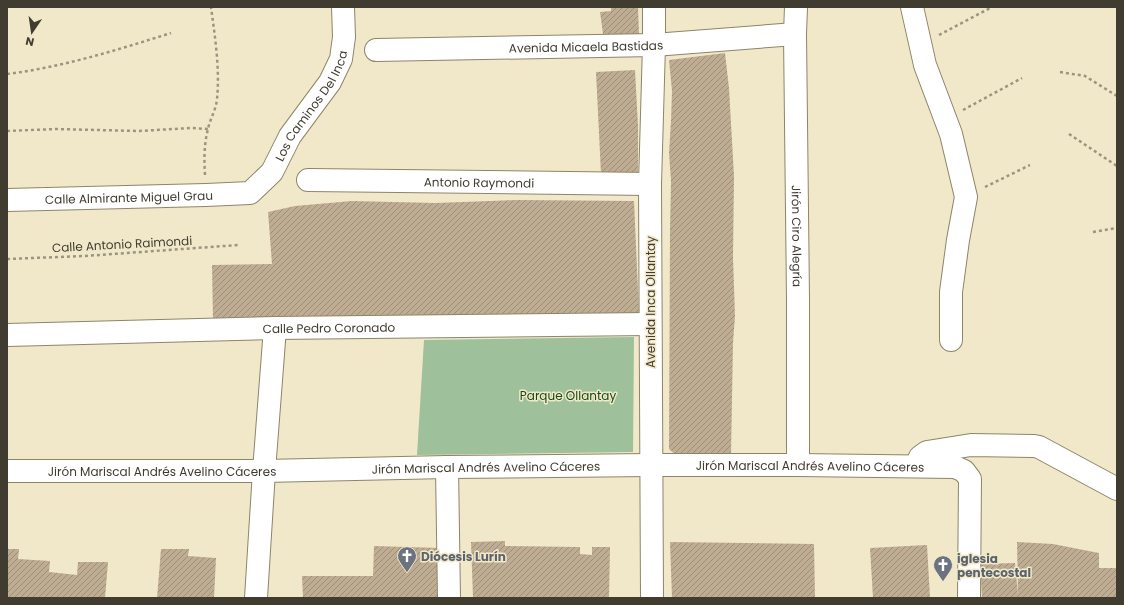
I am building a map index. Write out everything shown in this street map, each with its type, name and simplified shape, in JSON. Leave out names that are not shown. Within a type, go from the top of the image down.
[{"type":"street","name":"Los Caminos Del Inca","points":[[250,193],[272,172],[290,136],[330,82],[341,59],[344,37],[342,7]]},
{"type":"street","name":"Avenida Inca Ollantay","points":[[652,598],[650,184],[654,7]]},
{"type":"street","name":"Jirón Ciro Alegría","points":[[796,7],[798,465]]},
{"type":"street","points":[[912,7],[925,65],[951,134],[966,197],[951,292],[951,340]]},
{"type":"street","name":"Avenida Micaela Bastidas","points":[[376,50],[654,45],[795,34]]},
{"type":"street","name":"Antonio Raymondi","points":[[308,180],[650,184]]},
{"type":"street","name":"Calle Almirante Miguel Grau","points":[[7,200],[250,193]]},
{"type":"street","name":"Calle Pedro Coronado","points":[[7,335],[275,328],[650,324]]},
{"type":"street","points":[[256,598],[275,328]]},
{"type":"street","points":[[916,466],[920,458],[927,452],[971,445],[1034,446],[1039,447],[1117,489]]},
{"type":"street","name":"Jirón Mariscal Andrés Avelino Cáceres","points":[[7,471],[264,471],[651,465],[916,466],[955,468],[964,471],[970,479],[969,598]]},
{"type":"street","points":[[447,467],[449,598]]},
{"type":"path","points":[[206,195],[203,154],[208,129],[217,102],[218,82],[216,42],[211,7]]},
{"type":"path","points":[[921,46],[992,7]]},
{"type":"path","points":[[7,74],[24,72],[104,54],[171,33]]},
{"type":"path","points":[[1060,72],[1085,76],[1117,96]]},
{"type":"path","points":[[946,120],[1022,78]]},
{"type":"path","points":[[7,131],[55,129],[139,131],[191,128],[208,129]]},
{"type":"path","points":[[1069,134],[1117,166]]},
{"type":"path","points":[[966,197],[1030,165]]},
{"type":"path","points":[[1093,232],[1117,228]]},
{"type":"path","name":"Calle Antonio Raimondi","points":[[7,259],[85,256],[238,245]]},
{"type":"green space","name":"Parque Ollantay","points":[[634,337],[633,452],[417,455],[424,340]]},
{"type":"building","points":[[611,7],[638,7],[639,34],[603,34],[600,12],[611,11]]},
{"type":"building","points":[[725,53],[729,88],[734,176],[733,257],[735,316],[733,343],[731,455],[677,456],[669,449],[671,181],[669,153],[672,91],[669,60]]},
{"type":"building","points":[[635,70],[638,126],[638,172],[601,174],[596,72]]},
{"type":"building","points":[[518,200],[634,201],[639,313],[213,320],[212,265],[272,264],[268,212],[295,206],[352,201],[435,203]]},
{"type":"building","points":[[505,541],[505,546],[580,547],[580,554],[592,555],[592,547],[610,547],[609,598],[473,598],[471,542]]},
{"type":"building","points":[[670,542],[814,544],[815,598],[672,598]]},
{"type":"building","points":[[1017,542],[1053,544],[1099,553],[1099,568],[1117,568],[1117,598],[982,598],[980,564],[1015,563],[1018,595]]},
{"type":"building","points":[[927,545],[930,597],[873,598],[870,548]]},
{"type":"building","name":"Diócesis Lurín","points":[[374,546],[440,548],[441,598],[303,598],[302,576],[373,576]]},
{"type":"building","points":[[7,549],[19,549],[18,559],[50,561],[49,572],[77,575],[78,562],[108,562],[105,598],[7,598]]},
{"type":"building","points":[[161,549],[189,549],[188,556],[216,558],[214,598],[157,598]]},
{"type":"place","name":"Diócesis Lurín","points":[[407,573]]},
{"type":"place","name":"iglesia pentecostal","points":[[943,582]]}]
